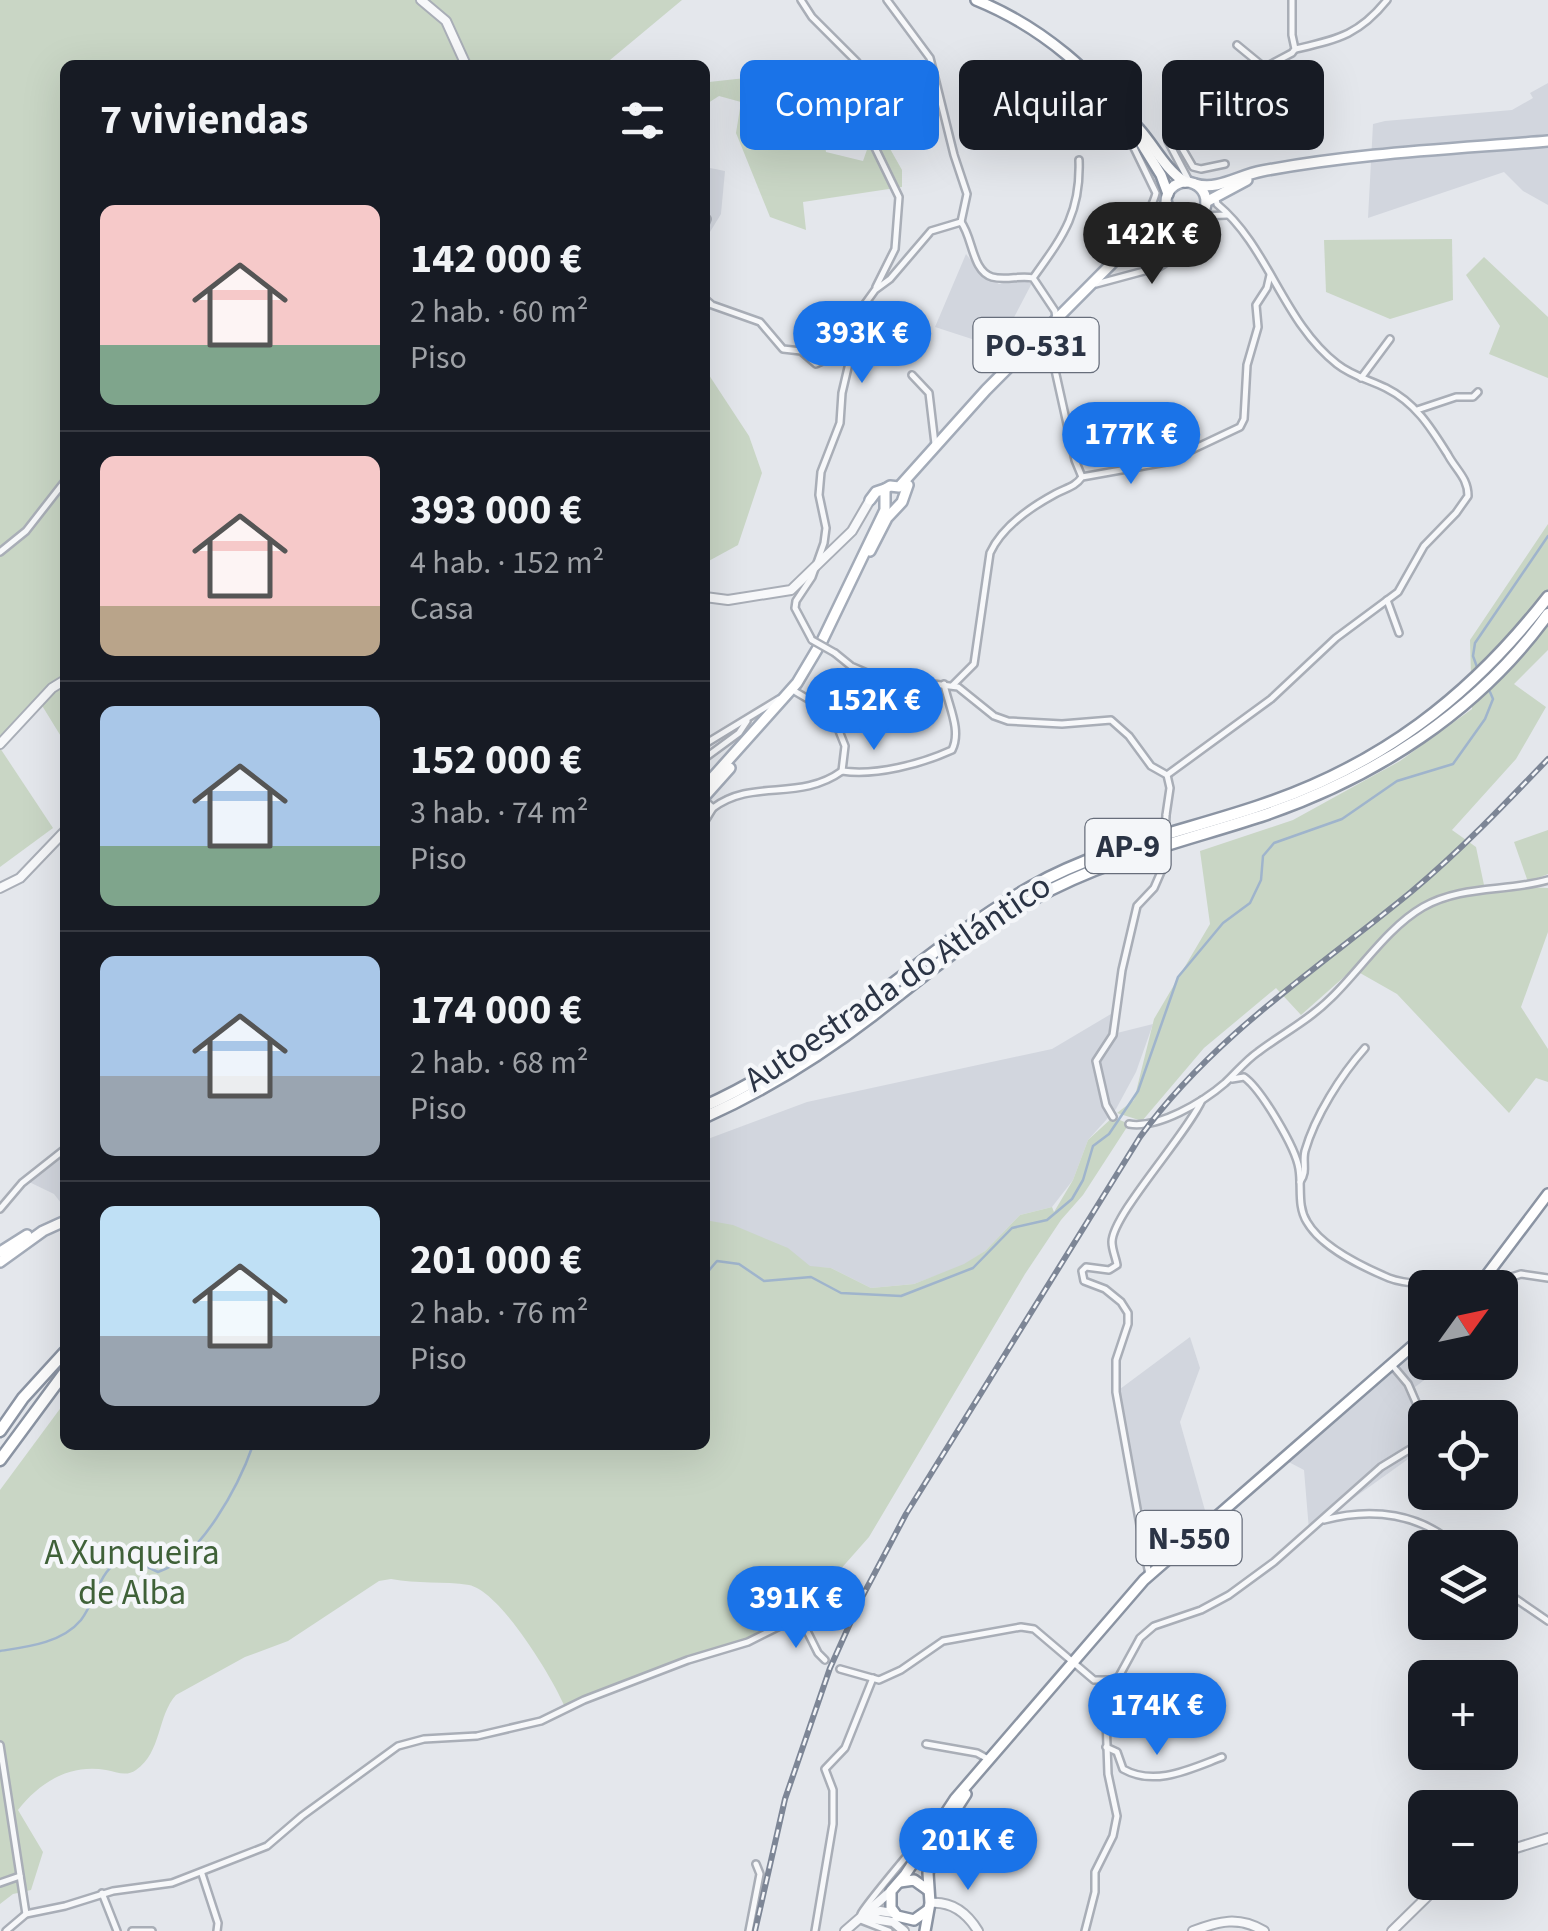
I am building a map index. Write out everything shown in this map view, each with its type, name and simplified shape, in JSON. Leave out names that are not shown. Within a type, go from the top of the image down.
[{"type":"highway","name":"Autoestrada do Atlántico","points":[[710,1103],[806,1050],[961,933],[1032,887],[1116,850],[1300,792],[1370,758],[1450,702],[1495,660],[1548,597]]},
{"type":"highway","name":"Autoestrada do Atlántico","points":[[710,1114],[805,1063],[1034,898],[1082,874],[1290,805],[1376,768],[1428,733],[1477,692],[1548,614]]},
{"type":"highway","points":[[0,1431],[23,1398],[60,1357]]},
{"type":"highway","points":[[0,1460],[60,1379]]},
{"type":"main road","points":[[976,0],[1044,35],[1075,60]]},
{"type":"main road","points":[[1142,136],[1171,172],[1202,192],[1206,203]]},
{"type":"main road","name":"PO-531","points":[[710,793],[793,692],[822,642],[887,500],[902,502],[900,488],[935,444],[1143,232],[1173,187],[1189,183],[1212,186],[1276,168],[1353,155],[1548,141]]},
{"type":"main road","points":[[1142,145],[1161,175],[1170,213],[1182,221]]},
{"type":"main road","name":"PO-531","points":[[900,488],[1096,284],[1154,231],[1200,216],[1206,203],[1218,194],[1276,168]]},
{"type":"main road","points":[[870,500],[876,492],[887,500],[900,488]]},
{"type":"main road","name":"PO-531","points":[[710,781],[793,692]]},
{"type":"main road","points":[[1490,1270],[1548,1194]]},
{"type":"main road","points":[[0,1252],[60,1221]]},
{"type":"main road","points":[[0,1262],[60,1221]]},
{"type":"main road","name":"N-550","points":[[894,1887],[940,1821],[1149,1575],[1408,1350]]},
{"type":"main road","name":"N-550","points":[[925,1931],[928,1873],[946,1825],[982,1770]]},
{"type":"main road","points":[[912,1931],[894,1914],[889,1900],[894,1887],[914,1880],[928,1890]]},
{"type":"main road","points":[[904,1926],[920,1918],[929,1906]]},
{"type":"street","points":[[420,0],[446,21],[464,60]]},
{"type":"street","points":[[801,0],[812,17],[858,62],[864,125],[899,197],[894,249],[862,308],[842,392],[840,423],[820,472],[825,535],[814,570],[795,608],[812,640],[852,666],[897,686],[948,685],[1008,721],[1062,724],[1111,720],[1152,766],[1168,775]]},
{"type":"street","points":[[887,0],[930,58],[967,194],[961,222],[971,238],[977,263],[987,276],[1034,278]]},
{"type":"street","points":[[1292,0],[1295,49]]},
{"type":"street","points":[[1283,60],[1295,49],[1353,33],[1366,25],[1387,0]]},
{"type":"street","points":[[1237,45],[1255,60]]},
{"type":"street","points":[[1135,150],[1156,193],[1144,218],[1143,232]]},
{"type":"street","points":[[1173,150],[1189,183]]},
{"type":"street","points":[[1183,150],[1194,167],[1226,164]]},
{"type":"street","points":[[1034,278],[1070,224],[1079,195],[1079,160]]},
{"type":"street","points":[[1171,172],[1180,162]]},
{"type":"street","points":[[1168,775],[1272,699],[1336,638],[1398,592],[1424,546],[1468,496],[1464,476],[1418,410],[1388,389],[1339,366],[1322,350],[1288,307],[1234,218],[1217,204],[1218,194]]},
{"type":"street","points":[[1206,203],[1223,209]]},
{"type":"street","points":[[1200,216],[1214,213],[1234,218]]},
{"type":"street","points":[[875,290],[890,279],[931,231],[961,222]]},
{"type":"street","points":[[1096,284],[1159,268],[1170,260]]},
{"type":"street","points":[[1111,270],[1111,276],[1118,280]]},
{"type":"street","points":[[948,685],[974,664],[990,553],[998,537],[1082,477],[1166,462],[1240,427],[1244,419],[1247,365],[1258,327],[1256,305],[1267,288],[1270,273]]},
{"type":"street","points":[[1034,278],[1058,315]]},
{"type":"street","points":[[710,303],[760,322],[784,349],[801,351],[816,364],[843,352],[850,362]]},
{"type":"street","points":[[1046,339],[1074,460],[1082,477]]},
{"type":"street","points":[[1361,378],[1390,339]]},
{"type":"street","points":[[912,376],[929,393],[935,444]]},
{"type":"street","points":[[1418,410],[1469,398],[1478,392]]},
{"type":"street","points":[[0,552],[26,532],[60,488]]},
{"type":"street","points":[[710,598],[728,600],[784,592],[814,570],[857,526],[870,500]]},
{"type":"street","points":[[1387,600],[1399,633]]},
{"type":"street","points":[[0,744],[60,683]]},
{"type":"street","points":[[710,812],[734,794],[805,789],[842,771],[890,768],[952,750],[956,727],[948,685]]},
{"type":"street","points":[[710,741],[793,692],[832,713],[845,746],[842,771]]},
{"type":"street","points":[[710,754],[739,733],[749,718]]},
{"type":"street","points":[[1113,1117],[1106,1105],[1096,1060],[1112,1034],[1137,906],[1154,888],[1164,866],[1168,775]]},
{"type":"street","points":[[710,805],[713,808]]},
{"type":"street","points":[[0,888],[20,878],[60,836]]},
{"type":"street","points":[[1129,1124],[1142,1126],[1162,1120],[1202,1100],[1253,1055],[1311,1018],[1401,923],[1423,907],[1454,893],[1515,888],[1548,880]]},
{"type":"street","points":[[1300,1182],[1305,1176],[1305,1150],[1345,1068],[1365,1048]]},
{"type":"street","points":[[1229,1080],[1244,1077],[1255,1087],[1293,1150],[1306,1221],[1331,1246],[1398,1282],[1408,1283]]},
{"type":"street","points":[[1149,1575],[1116,1392],[1116,1360],[1128,1313],[1105,1289],[1084,1280],[1082,1271],[1086,1266],[1109,1270],[1117,1266],[1112,1242],[1117,1227],[1149,1176],[1173,1149],[1202,1100]]},
{"type":"street","points":[[0,1209],[22,1183],[60,1153]]},
{"type":"street","points":[[1518,1275],[1548,1278]]},
{"type":"street","points":[[1391,1364],[1408,1384],[1415,1400]]},
{"type":"street","points":[[1085,1931],[1096,1892],[1095,1872],[1118,1816],[1106,1747],[1106,1718],[1118,1680],[1140,1638],[1149,1630],[1216,1603],[1274,1562],[1381,1468],[1408,1451]]},
{"type":"street","points":[[1321,1521],[1342,1515],[1405,1516],[1435,1530]]},
{"type":"street","points":[[1518,1600],[1548,1620]]},
{"type":"street","points":[[6,1931],[26,1914],[102,1894],[172,1883],[275,1841],[302,1816],[398,1746],[525,1726],[688,1660],[748,1642],[802,1615],[818,1654],[826,1660]]},
{"type":"street","points":[[840,1668],[879,1680],[902,1670],[943,1640],[1020,1628],[1034,1630],[1094,1680],[1118,1680]]},
{"type":"street","points":[[815,1931],[834,1824],[834,1790],[826,1769],[845,1748],[873,1678]]},
{"type":"street","points":[[926,1744],[977,1753],[990,1760]]},
{"type":"street","points":[[0,1745],[26,1914]]},
{"type":"street","points":[[1106,1747],[1118,1752],[1123,1770],[1140,1778],[1189,1771],[1222,1757]]},
{"type":"street","points":[[856,1921],[864,1905],[882,1890],[933,1824],[940,1821]]},
{"type":"street","points":[[1518,1845],[1548,1838]]},
{"type":"street","points":[[748,1931],[760,1874],[756,1864]]},
{"type":"street","points":[[202,1874],[218,1923],[217,1931]]},
{"type":"street","points":[[0,1883],[20,1876]]},
{"type":"street","points":[[856,1921],[894,1887]]},
{"type":"street","points":[[102,1894],[118,1931]]},
{"type":"street","points":[[1392,1931],[1424,1900]]},
{"type":"street","points":[[929,1906],[943,1902],[956,1907],[978,1931]]},
{"type":"street","points":[[856,1921],[880,1911],[894,1914]]},
{"type":"street","points":[[1193,1931],[1228,1920],[1264,1931]]},
{"type":"street","points":[[856,1921],[904,1926]]},
{"type":"street","points":[[856,1921],[889,1931]]},
{"type":"street","points":[[132,1931],[152,1931]]},
{"type":"shaded area","points":[[1548,83],[1548,205],[1523,191],[1504,172],[1368,218],[1373,124],[1512,110]]},
{"type":"shaded area","points":[[710,168],[725,171],[721,214],[710,232]]},
{"type":"shaded area","points":[[966,254],[981,273],[999,284],[1013,279],[1032,283],[1001,342],[981,335],[978,341],[935,327]]},
{"type":"shaded area","points":[[1116,1011],[1113,1034],[1153,1024],[1136,1072],[1116,1109],[1088,1140],[1073,1180],[1052,1207],[1020,1215],[985,1251],[964,1265],[914,1284],[871,1288],[831,1268],[775,1265],[710,1242],[710,1138],[807,1102],[1052,1049]]},
{"type":"shaded area","points":[[60,1154],[60,1202],[54,1194],[25,1180]]},
{"type":"shaded area","points":[[1190,1337],[1200,1368],[1180,1422],[1208,1521],[1140,1513],[1116,1392]]},
{"type":"shaded area","points":[[1408,1350],[1408,1380],[1424,1380],[1415,1387],[1419,1400],[1408,1400],[1408,1459],[1309,1530],[1304,1470],[1281,1458]]},
{"type":"green space","points":[[0,0],[682,0],[610,60],[60,60],[60,735],[38,699],[0,737]]},
{"type":"green space","points":[[740,79],[740,102],[719,96],[710,102],[710,82]]},
{"type":"green space","points":[[740,108],[740,143],[736,133]]},
{"type":"green space","points":[[743,150],[826,150],[863,161],[867,150],[891,150],[902,170],[902,187],[803,202],[806,230],[770,217]]},
{"type":"green space","points":[[1452,239],[1453,300],[1390,319],[1326,292],[1324,240]]},
{"type":"green space","points":[[1484,257],[1548,317],[1548,378],[1489,354],[1500,326],[1466,275]]},
{"type":"green space","points":[[710,377],[749,436],[762,473],[738,545],[710,560]]},
{"type":"green space","points":[[1548,524],[1548,650],[1514,684],[1546,707],[1516,759],[1452,830],[1476,847],[1484,885],[1548,888],[1548,932],[1521,1007],[1548,1049],[1548,1082],[1536,1078],[1509,1113],[1397,994],[1353,969],[1301,1015],[1276,988],[1204,1048],[1142,1121],[1117,1113],[1134,1100],[1154,1019],[1210,924],[1200,851],[1293,820],[1400,761],[1472,709],[1470,640]]},
{"type":"green space","points":[[0,748],[53,828],[0,867]]},
{"type":"green space","points":[[1548,830],[1548,874],[1528,882],[1514,842]]},
{"type":"green space","name":"A Xunqueira de Alba","points":[[1113,1117],[1129,1124],[1025,1274],[869,1537],[798,1615],[733,1646],[564,1705],[524,1637],[481,1591],[460,1584],[379,1581],[288,1641],[245,1657],[176,1695],[165,1713],[151,1754],[136,1770],[125,1774],[80,1770],[56,1777],[36,1791],[18,1810],[43,1852],[31,1890],[13,1894],[0,1904],[0,1490],[60,1409],[60,1450],[710,1450],[710,1221],[733,1225],[788,1248],[810,1266],[831,1268],[871,1288],[914,1284],[985,1251],[1020,1215],[1052,1207],[1054,1212],[1073,1180],[1088,1140]]},
{"type":"waterway","points":[[1477,667],[1473,656],[1475,643],[1548,536]]},
{"type":"waterway","points":[[710,1269],[717,1261],[739,1264],[764,1281],[811,1277],[841,1293],[901,1296],[973,1268],[1012,1228],[1047,1220],[1072,1199],[1083,1180],[1093,1146],[1109,1134],[1138,1091],[1178,977],[1223,923],[1250,903],[1261,880],[1263,856],[1274,843],[1342,819],[1397,781],[1453,764],[1485,719],[1493,699],[1490,692]]},
{"type":"waterway","points":[[0,1651],[44,1643],[73,1628],[86,1612],[104,1575],[118,1561],[127,1557],[158,1572],[189,1552],[228,1499],[251,1450]]},
{"type":"railway","points":[[755,1931],[785,1799],[830,1668],[861,1599],[906,1514],[1140,1137],[1200,1067],[1233,1036],[1429,876],[1548,759]]}]
